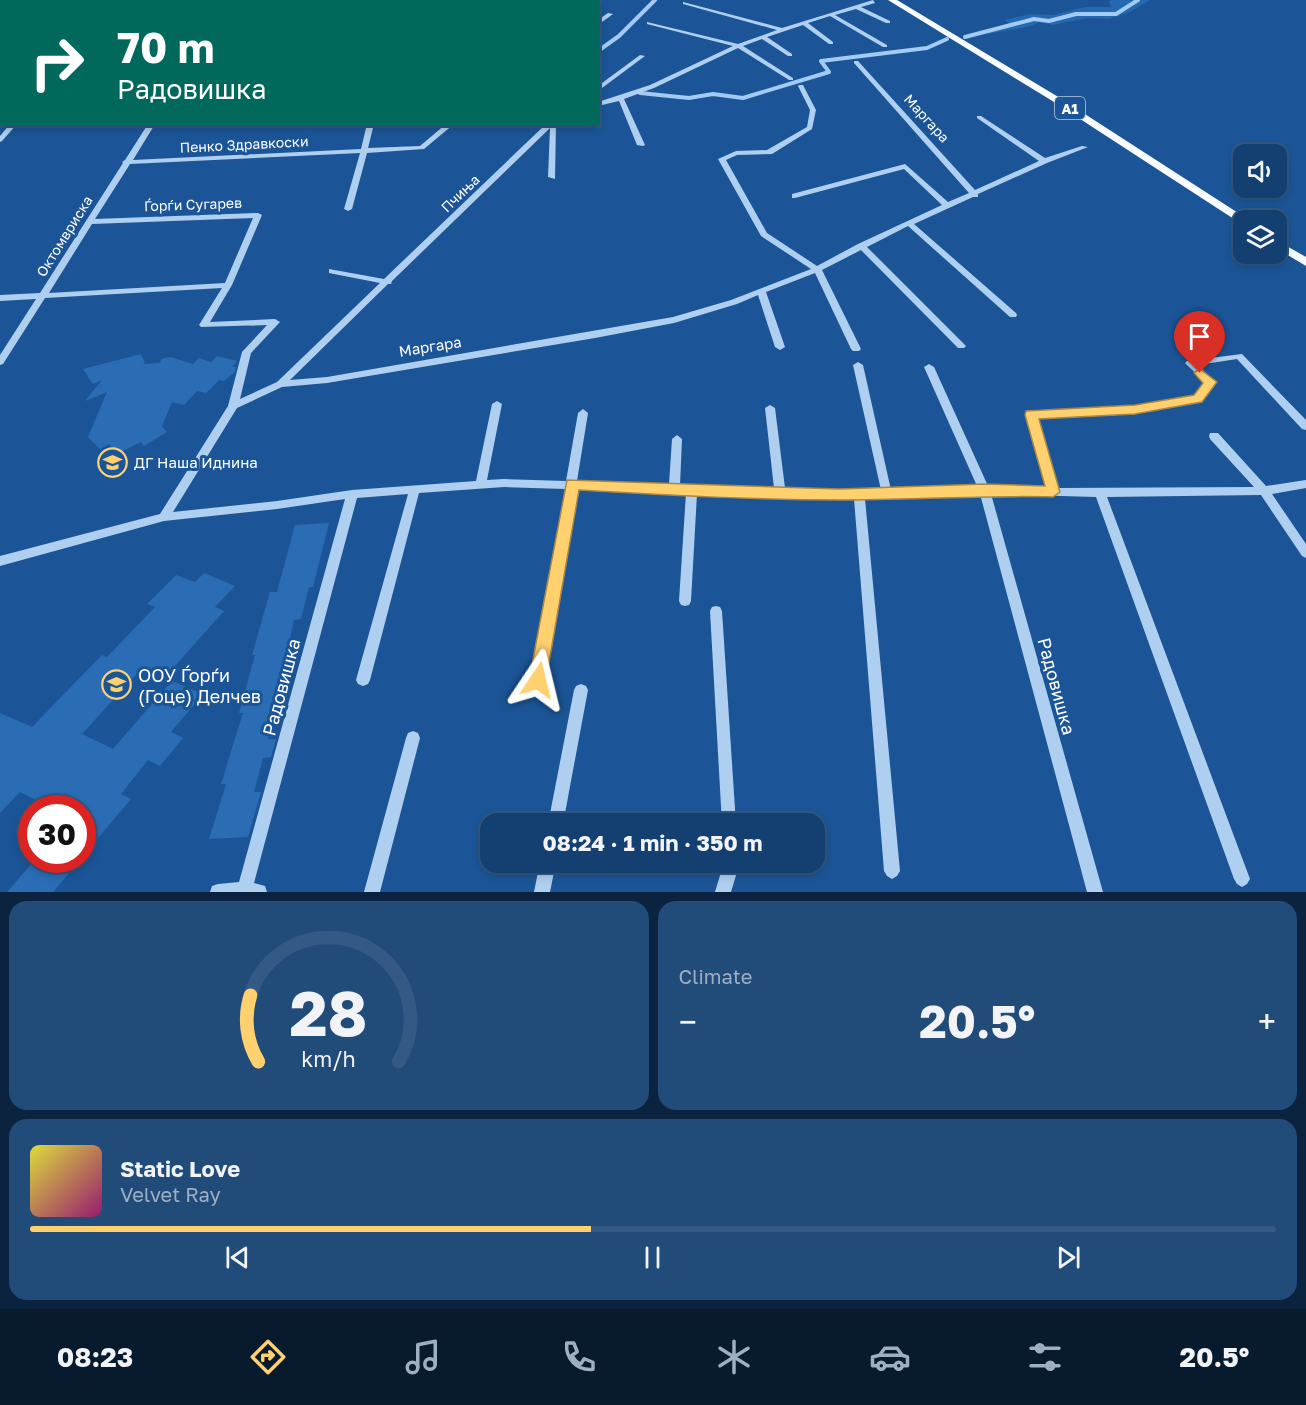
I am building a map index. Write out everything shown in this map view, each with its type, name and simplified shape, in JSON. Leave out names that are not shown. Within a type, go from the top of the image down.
[{"type":"main road","name":"A1","points":[[892,0],[1057,99],[1233,214]]},
{"type":"main road","points":[[1287,250],[1306,262]]},
{"type":"street","points":[[600,104],[621,99],[739,46],[873,2]]},
{"type":"street","points":[[685,3],[784,30]]},
{"type":"street","points":[[857,7],[888,22]]},
{"type":"street","points":[[600,12],[610,14],[600,22]]},
{"type":"street","points":[[832,15],[885,46]]},
{"type":"street","points":[[648,23],[739,46],[791,79]]},
{"type":"street","points":[[804,23],[831,43]]},
{"type":"street","points":[[764,37],[790,55]]},
{"type":"street","points":[[600,88],[642,56]]},
{"type":"street","name":"Маргара","points":[[856,62],[975,195]]},
{"type":"street","points":[[801,86],[813,110],[810,128],[768,152],[736,153],[722,159],[764,234],[817,269],[856,349]]},
{"type":"street","points":[[621,99],[641,145]]},
{"type":"street","points":[[979,117],[1044,161]]},
{"type":"street","points":[[0,140],[12,126]]},
{"type":"street","name":"Октомвриска","points":[[0,362],[151,126]]},
{"type":"street","points":[[348,208],[370,126]]},
{"type":"street","points":[[364,149],[422,148],[449,126]]},
{"type":"street","name":"Пчиња","points":[[280,384],[550,126]]},
{"type":"street","name":"Пчиња","points":[[552,126],[552,177]]},
{"type":"street","name":"Маргара","points":[[233,406],[280,384],[327,380],[663,322],[761,291],[817,269],[909,223],[975,195],[1044,161],[1084,147]]},
{"type":"street","name":"Пенко Здравкоски","points":[[126,162],[364,149]]},
{"type":"street","points":[[795,196],[905,166],[948,206]]},
{"type":"street","name":"Ѓорѓи Сугарев","points":[[88,222],[258,215],[228,285],[204,325],[275,322],[247,352],[233,406]]},
{"type":"street","points":[[909,223],[1013,315]]},
{"type":"street","points":[[861,246],[962,346]]},
{"type":"street","points":[[332,272],[388,282]]},
{"type":"street","points":[[0,298],[228,285]]},
{"type":"street","points":[[761,291],[780,347]]},
{"type":"street","points":[[1053,492],[1031,415],[1135,409],[1198,398],[1210,382],[1190,363],[1239,356],[1306,426]]},
{"type":"street","points":[[858,365],[887,494]]},
{"type":"street","name":"Радовишка","points":[[929,367],[984,490],[1095,892]]},
{"type":"street","points":[[481,485],[497,404]]},
{"type":"street","points":[[164,517],[233,406]]},
{"type":"street","points":[[770,408],[780,494]]},
{"type":"street","points":[[538,680],[583,413]]},
{"type":"street","points":[[1214,436],[1264,491],[1306,553]]},
{"type":"street","points":[[674,490],[677,439]]},
{"type":"street","points":[[0,561],[164,517],[277,505],[352,494],[481,485],[572,484],[692,491],[859,495],[984,490],[1100,493],[1264,491],[1306,484]]},
{"type":"street","points":[[363,680],[415,489]]},
{"type":"street","points":[[686,602],[692,491]]},
{"type":"street","points":[[1100,493],[1242,879]]},
{"type":"street","name":"Радовишка","points":[[252,891],[352,494]]},
{"type":"street","points":[[859,495],[892,871]]},
{"type":"street","points":[[716,611],[728,813]]},
{"type":"street","points":[[557,813],[581,690]]},
{"type":"street","points":[[372,892],[413,738]]},
{"type":"street","points":[[542,892],[546,873]]},
{"type":"street","points":[[723,892],[729,873]]},
{"type":"street","points":[[218,892],[252,891]]},
{"type":"shaded area","points":[[1150,0],[1130,12],[1109,19],[1088,18],[1053,25],[1039,22],[989,34],[985,32],[1012,25],[1004,20],[1030,14],[1053,15],[1085,7],[1111,7],[1109,1]]},
{"type":"building","points":[[141,354],[145,363],[142,364],[160,363],[161,359],[170,357],[193,364],[199,358],[211,362],[217,356],[237,361],[232,367],[236,367],[235,372],[224,381],[219,380],[206,393],[197,391],[184,405],[172,402],[162,426],[167,432],[144,446],[141,442],[117,454],[109,444],[100,449],[88,437],[107,392],[85,401],[102,380],[93,384],[83,369]]},
{"type":"building","points":[[329,523],[313,587],[309,587],[301,619],[294,620],[268,739],[276,739],[271,757],[263,758],[254,792],[261,792],[248,837],[209,839],[226,784],[221,784],[243,713],[239,713],[255,655],[252,655],[270,592],[277,592],[295,525]]},
{"type":"building","points":[[204,573],[235,586],[215,607],[224,611],[166,676],[144,666],[82,734],[113,749],[172,681],[203,694],[171,732],[183,738],[160,766],[148,760],[121,794],[131,799],[96,840],[96,795],[26,795],[20,792],[0,813],[0,713],[32,727],[102,655],[107,657],[155,607],[147,604],[176,575],[195,582]]},
{"type":"building","points":[[24,873],[69,873],[53,892],[7,892]]},
{"type":"waterway","points":[[600,50],[619,36],[655,0]]},
{"type":"waterway","points":[[965,37],[1034,19],[1049,21],[1076,14],[1116,14],[1138,0]]},
{"type":"waterway","points":[[640,93],[689,98],[713,94],[743,98],[829,72],[821,61],[927,48],[947,39]]},
{"type":"place","name":"ДГ Наша Иднина","points":[[113,462]]},
{"type":"place","name":"ООУ Ѓорѓи (Гоце) Делчев","points":[[117,685]]},
{"type":"route","points":[[538,680],[572,484],[692,491],[839,495],[984,490],[1053,492],[1031,415],[1135,409],[1198,398],[1210,382],[1200,373]]}]
